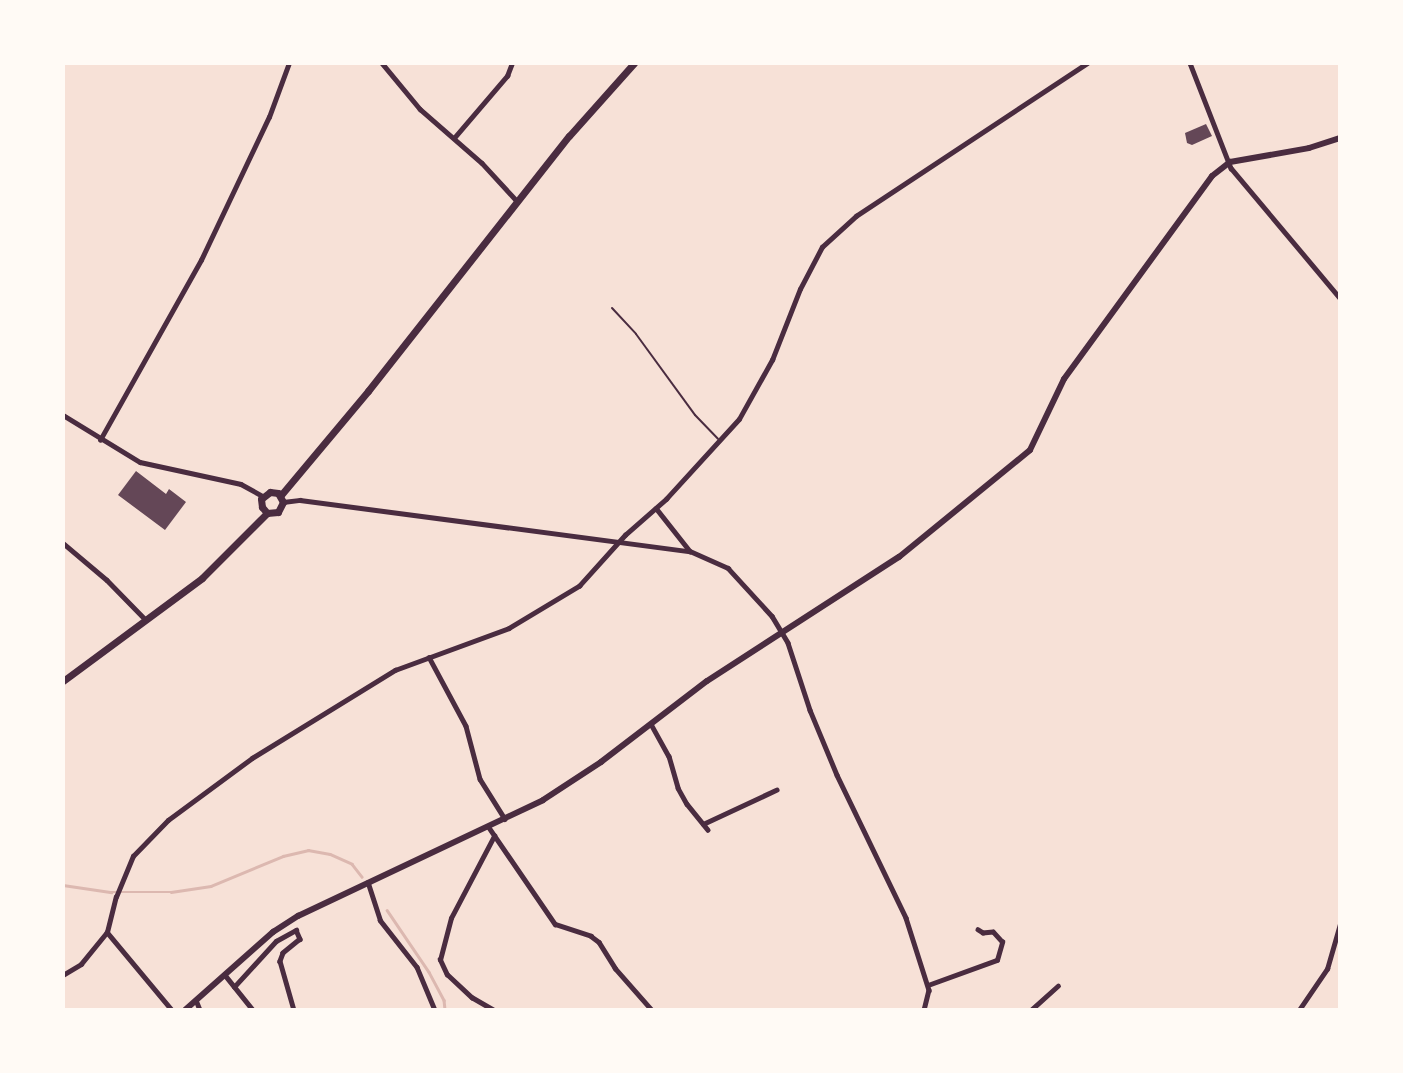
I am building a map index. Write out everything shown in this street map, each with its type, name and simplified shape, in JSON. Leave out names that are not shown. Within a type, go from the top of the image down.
[{"type":"main road","points":[[63,681],[202,578],[267,513],[278,512],[282,499],[517,201],[634,63]]},
{"type":"main road","points":[[185,1010],[224,974],[290,921],[368,881],[505,820],[543,800],[601,762],[706,681],[899,558],[1030,450],[1064,379],[1212,176],[1230,162],[1309,148],[1340,138]]},
{"type":"main road","points":[[267,513],[261,503],[263,496],[274,491],[282,499]]},
{"type":"street","points":[[100,440],[201,260],[269,117],[289,63]]},
{"type":"street","points":[[382,63],[420,108],[517,201]]},
{"type":"street","points":[[454,138],[507,76],[512,63]]},
{"type":"street","points":[[63,975],[81,964],[107,932],[116,897],[134,856],[168,820],[301,727],[395,670],[509,628],[556,602],[596,570],[619,542],[656,508],[739,419],[754,396],[822,247],[856,216],[1087,63]]},
{"type":"street","points":[[1190,63],[1231,168],[1340,298]]},
{"type":"street","points":[[63,415],[139,463],[240,484],[263,496]]},
{"type":"street","points":[[282,499],[300,499],[690,551],[728,568],[783,633],[837,775],[906,918],[928,985],[930,997],[924,1010]]},
{"type":"street","points":[[656,508],[690,551]]},
{"type":"street","points":[[63,543],[99,572],[146,620]]},
{"type":"street","points":[[429,657],[466,726],[480,779],[505,820]]},
{"type":"street","points":[[650,723],[669,755],[682,796],[708,830]]},
{"type":"street","points":[[703,824],[776,790]]},
{"type":"street","points":[[488,826],[555,924],[591,936],[599,942],[615,968],[652,1010]]},
{"type":"street","points":[[494,836],[451,918],[440,960],[447,975],[472,998],[494,1010]]},
{"type":"street","points":[[368,881],[380,920],[417,967],[435,1010]]},
{"type":"street","points":[[1299,1010],[1327,970],[1340,924]]},
{"type":"street","points":[[234,987],[276,941],[296,930],[300,939],[283,953],[280,961],[294,1010]]},
{"type":"street","points":[[928,985],[997,960],[1002,942],[993,932],[983,933],[978,930]]},
{"type":"street","points":[[107,932],[172,1010]]},
{"type":"street","points":[[224,974],[253,1010]]},
{"type":"street","points":[[1031,1010],[1058,986]]},
{"type":"street","points":[[196,1000],[200,1010]]},
{"type":"lane","points":[[612,308],[636,334],[695,415],[719,439]]},
{"type":"building","points":[[1206,124],[1212,136],[1192,145],[1187,143],[1185,133]]},
{"type":"building","points":[[136,471],[166,494],[169,489],[186,502],[165,530],[118,495]]},
{"type":"waterway","points":[[63,885],[111,892],[171,892],[211,886],[283,856],[308,850],[330,854],[352,864],[362,877]]},
{"type":"waterway","points":[[387,910],[429,972],[444,1000],[445,1010]]}]
